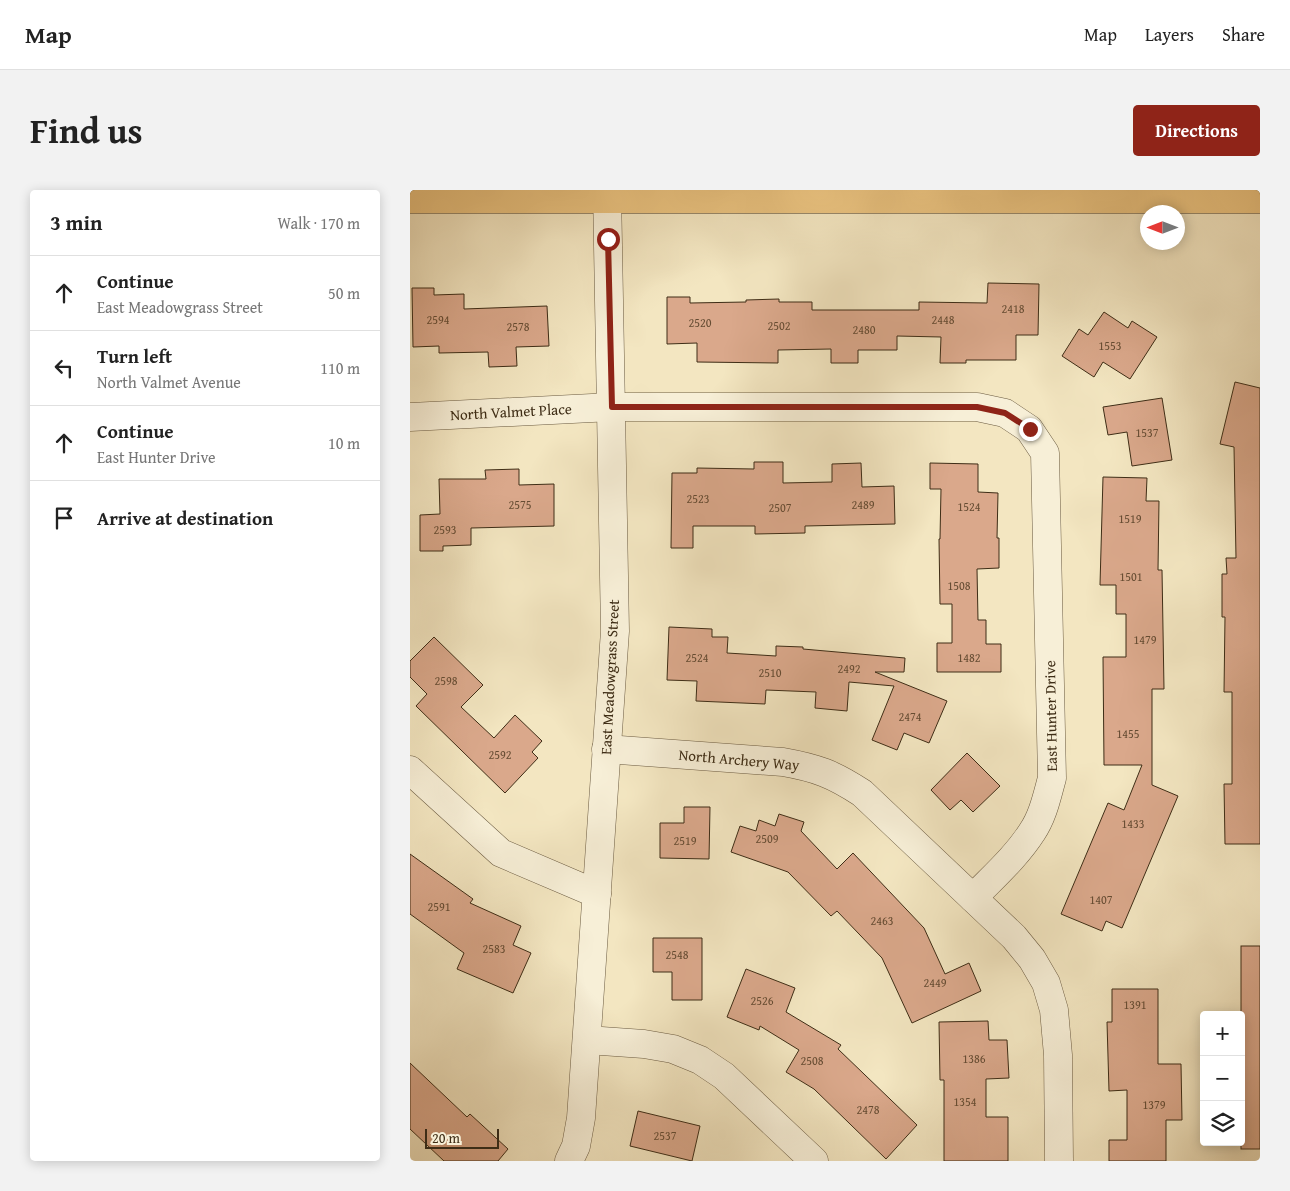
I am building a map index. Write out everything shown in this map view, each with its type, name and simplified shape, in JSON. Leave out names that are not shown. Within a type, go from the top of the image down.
[{"type":"main road","points":[[410,199],[607,195],[1260,199]]},
{"type":"street","name":"East Meadowgrass Street","points":[[569,1161],[576,1146],[581,1118],[614,632],[612,407],[607,195]]},
{"type":"street","name":"North Valmet Place","points":[[410,417],[612,407],[977,407],[1005,413]]},
{"type":"street","name":"East Hunter Drive","points":[[973,898],[1015,854],[1033,831],[1045,806],[1052,778],[1045,453],[1030,429],[1005,413]]},
{"type":"street","name":"North Archery Way","points":[[606,749],[782,762],[811,767],[838,777],[862,793],[973,898]]},
{"type":"street","points":[[410,770],[501,853],[596,894]]},
{"type":"street","points":[[973,898],[1014,937],[1032,959],[1046,983],[1054,1010],[1056,1028],[1059,1161]]},
{"type":"street","points":[[587,1040],[644,1044],[673,1049],[700,1060],[724,1076],[814,1161]]},
{"type":"building","points":[[988,283],[1039,284],[1038,335],[1016,335],[1016,360],[966,360],[966,363],[940,363],[941,337],[897,336],[897,350],[858,350],[858,363],[831,363],[831,349],[778,350],[778,363],[697,362],[697,343],[667,344],[667,297],[690,297],[690,303],[746,302],[746,300],[779,299],[779,302],[812,302],[812,310],[919,310],[919,302],[987,303]]},
{"type":"building","points":[[412,288],[434,288],[434,295],[464,294],[464,309],[547,306],[549,346],[516,347],[517,366],[489,367],[488,352],[439,353],[439,346],[413,347]]},
{"type":"building","points":[[1104,312],[1128,328],[1132,321],[1157,337],[1130,379],[1103,362],[1094,377],[1062,356],[1079,329],[1088,335]]},
{"type":"building","points":[[1235,382],[1260,388],[1260,844],[1225,844],[1224,784],[1232,784],[1232,692],[1224,692],[1225,617],[1222,617],[1222,574],[1227,574],[1226,558],[1236,558],[1234,447],[1220,444]]},
{"type":"building","points":[[1162,398],[1172,460],[1132,466],[1127,432],[1108,435],[1103,407]]},
{"type":"building","points":[[754,462],[783,462],[783,483],[832,482],[832,464],[861,463],[862,487],[894,486],[895,524],[805,526],[805,533],[755,534],[755,526],[693,526],[693,548],[671,548],[672,473],[697,473],[697,468],[754,469]]},
{"type":"building","points":[[930,463],[978,464],[978,492],[998,493],[997,538],[999,538],[999,568],[977,569],[978,620],[986,620],[986,644],[1001,644],[1001,672],[937,672],[937,643],[952,643],[952,604],[940,604],[939,539],[941,489],[930,489]]},
{"type":"building","points":[[519,469],[519,485],[554,484],[554,526],[471,528],[471,545],[443,546],[443,551],[420,551],[420,515],[440,514],[439,479],[486,479],[485,470]]},
{"type":"building","points":[[1103,477],[1147,478],[1146,501],[1159,501],[1158,570],[1162,570],[1164,689],[1152,689],[1152,785],[1178,796],[1122,928],[1106,921],[1102,931],[1061,914],[1108,803],[1124,810],[1142,765],[1104,765],[1103,657],[1126,657],[1126,614],[1116,614],[1116,585],[1100,585]]},
{"type":"building","points":[[669,627],[712,629],[712,637],[728,637],[727,653],[776,656],[776,646],[803,647],[803,649],[905,658],[904,672],[875,672],[947,701],[929,743],[904,733],[897,750],[872,740],[894,686],[849,682],[847,711],[815,708],[816,692],[766,690],[765,704],[696,701],[697,681],[667,680]]},
{"type":"building","points":[[434,637],[483,685],[461,707],[494,738],[515,715],[542,741],[532,752],[538,758],[505,793],[416,706],[427,694],[410,677],[410,661]]},
{"type":"building","points":[[967,753],[1000,786],[973,812],[961,800],[950,810],[931,790]]},
{"type":"building","points":[[684,807],[710,807],[709,859],[660,858],[660,823],[684,823]]},
{"type":"building","points":[[779,814],[804,822],[801,831],[837,869],[853,853],[924,928],[945,974],[969,963],[981,991],[912,1023],[882,958],[837,911],[831,916],[788,872],[731,852],[740,826],[756,831],[759,820],[775,826]]},
{"type":"building","points":[[410,854],[473,899],[470,903],[521,926],[513,945],[531,953],[513,993],[457,969],[464,953],[410,914]]},
{"type":"building","points":[[653,938],[702,938],[702,1000],[672,1000],[672,972],[653,972]]},
{"type":"building","points":[[1241,946],[1260,946],[1260,1149],[1241,1149],[1241,1146],[1245,1146],[1245,1011],[1241,1011]]},
{"type":"building","points":[[746,969],[795,988],[786,1012],[841,1045],[838,1049],[917,1125],[886,1159],[814,1089],[786,1072],[799,1050],[760,1026],[759,1030],[727,1017]]},
{"type":"building","points":[[1112,989],[1158,989],[1158,1064],[1181,1064],[1182,1120],[1166,1120],[1166,1161],[1109,1161],[1109,1140],[1127,1140],[1127,1090],[1109,1091],[1107,1022],[1112,1022]]},
{"type":"building","points":[[988,1021],[989,1040],[1007,1040],[1009,1078],[986,1079],[986,1117],[1008,1117],[1008,1161],[944,1161],[944,1080],[940,1080],[939,1022]]},
{"type":"building","points":[[410,1063],[467,1117],[470,1114],[508,1149],[498,1161],[444,1161],[410,1129]]},
{"type":"building","points":[[638,1111],[700,1126],[692,1161],[630,1146]]},
{"type":"route","points":[[608,239],[612,407],[977,407],[1005,413],[1030,429]]}]
